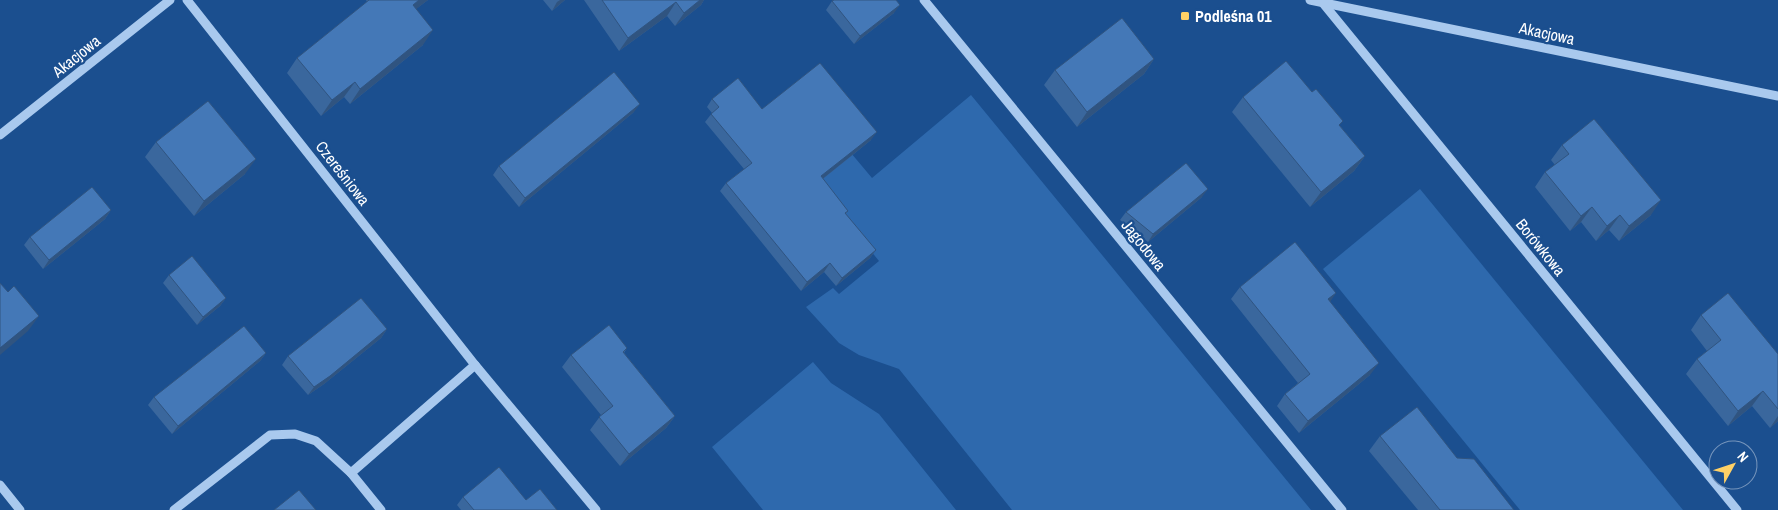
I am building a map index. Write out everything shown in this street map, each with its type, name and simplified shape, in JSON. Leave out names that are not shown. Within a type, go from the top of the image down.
[{"type":"street","name":"Akacjowa","points":[[0,135],[170,0]]},
{"type":"street","name":"Czereśniowa","points":[[187,0],[475,365],[596,510]]},
{"type":"street","name":"Jagodowa","points":[[924,0],[1342,510]]},
{"type":"street","name":"Akacjowa","points":[[1310,0],[1778,96]]},
{"type":"street","name":"Borówkowa","points":[[1322,2],[1737,510]]},
{"type":"street","points":[[350,473],[475,365]]},
{"type":"street","points":[[174,510],[270,435],[295,434],[316,440],[350,473],[381,510]]},
{"type":"street","points":[[0,485],[20,510]]},
{"type":"shaded area","points":[[971,95],[1311,510],[1012,510],[899,369],[859,355],[839,343],[806,307],[833,288],[839,294],[879,261],[814,181],[851,153],[872,178]]},
{"type":"shaded area","points":[[1420,189],[1683,510],[1520,510],[1323,269]]},
{"type":"shaded area","points":[[813,362],[831,383],[879,414],[956,510],[763,510],[712,447]]},
{"type":"building","points":[[369,0],[419,0],[413,5],[433,30],[360,89],[355,82],[332,100],[297,58]]},
{"type":"building","points":[[602,0],[700,0],[684,13],[676,2],[628,38]]},
{"type":"building","points":[[896,0],[900,5],[860,36],[832,1]]},
{"type":"building","points":[[1122,18],[1154,59],[1087,112],[1055,70]]},
{"type":"building","points":[[1286,61],[1312,92],[1316,89],[1343,121],[1339,125],[1365,156],[1321,192],[1243,97]]},
{"type":"building","points":[[820,63],[877,132],[821,176],[848,211],[845,213],[876,250],[842,278],[830,263],[807,282],[726,183],[752,163],[711,114],[719,107],[712,99],[738,78],[762,109]]},
{"type":"building","points":[[614,72],[640,104],[525,198],[499,166]]},
{"type":"building","points":[[208,101],[256,159],[204,201],[156,142]]},
{"type":"building","points":[[1594,119],[1661,200],[1629,226],[1620,215],[1607,226],[1592,207],[1581,216],[1545,172],[1569,154],[1562,145]]},
{"type":"building","points":[[1186,163],[1208,189],[1153,234],[1126,212]]},
{"type":"building","points":[[92,187],[111,210],[49,260],[30,237]]},
{"type":"building","points":[[1295,242],[1336,293],[1328,299],[1379,363],[1308,421],[1285,394],[1310,374],[1240,287]]},
{"type":"building","points":[[192,256],[226,298],[203,317],[169,275]]},
{"type":"building","points":[[0,283],[8,292],[14,286],[39,316],[0,348]]},
{"type":"building","points":[[1728,293],[1778,354],[1778,409],[1763,391],[1738,411],[1697,359],[1721,340],[1701,315]]},
{"type":"building","points":[[361,298],[387,329],[314,387],[288,356]]},
{"type":"building","points":[[609,325],[627,348],[623,352],[675,416],[629,454],[599,417],[613,406],[571,355]]},
{"type":"building","points":[[244,326],[266,353],[178,426],[154,397]]},
{"type":"building","points":[[1417,407],[1457,458],[1474,459],[1514,510],[1440,510],[1380,436]]},
{"type":"building","points":[[499,467],[526,500],[540,489],[557,510],[474,510],[463,497]]},
{"type":"building","points":[[299,490],[316,510],[274,510]]},
{"type":"place","name":"Podleśna 01","points":[[1185,16]]}]
